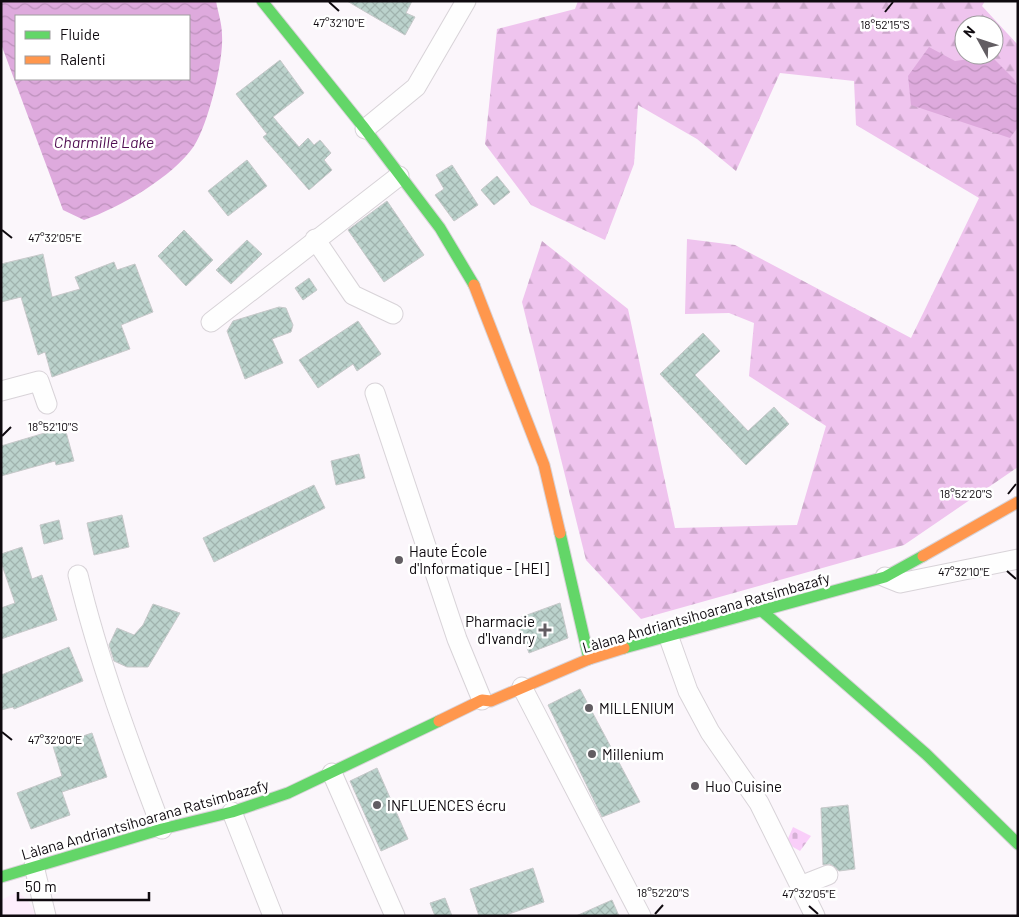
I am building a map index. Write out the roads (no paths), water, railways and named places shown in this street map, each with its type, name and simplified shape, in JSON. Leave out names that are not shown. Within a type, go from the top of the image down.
[{"type":"main road","points":[[262,1],[365,129],[440,228],[477,290],[544,465],[589,659]]},
{"type":"main road","name":"Làlana Andriantsihoarana Ratsimbazafy","points":[[1,877],[162,829],[232,812],[288,793],[482,700],[491,701],[522,686],[589,659],[668,635],[678,635],[885,577],[1018,502]]},
{"type":"main road","points":[[762,611],[926,754],[1018,844]]},
{"type":"street","points":[[365,129],[416,87],[466,1]]},
{"type":"street","points":[[211,322],[399,176]]},
{"type":"street","points":[[315,240],[353,294],[393,314]]},
{"type":"street","points":[[1,391],[39,381],[47,404]]},
{"type":"street","points":[[375,392],[457,640],[482,700]]},
{"type":"street","points":[[885,577],[900,583],[1018,559]]},
{"type":"street","points":[[78,575],[93,636],[112,696],[162,829]]},
{"type":"street","points":[[668,635],[688,691],[710,732],[759,803],[815,916]]},
{"type":"street","points":[[522,686],[640,916]]},
{"type":"street","points":[[332,773],[395,916]]},
{"type":"street","points":[[232,812],[273,916]]},
{"type":"street","points":[[34,866],[46,916]]},
{"type":"street","points":[[800,886],[828,875]]},
{"type":"water","name":"Charmille Lake","points":[[1,1],[216,1],[222,31],[218,76],[205,123],[194,146],[185,158],[159,180],[113,208],[84,220],[63,210],[1,44]]},
{"type":"water","points":[[929,47],[954,60],[954,65],[1000,65],[1014,79],[1018,88],[1018,127],[1010,138],[911,105],[908,76]]},
{"type":"place","name":"Haute École d'Informatique - [HEI]","points":[[399,560]]},
{"type":"place","name":"Pharmacie d'Ivandry","points":[[545,630]]},
{"type":"place","name":"MILLENIUM","points":[[589,708]]},
{"type":"place","name":"Millenium","points":[[592,754]]},
{"type":"place","name":"Huo Cuisine","points":[[695,786]]},
{"type":"place","name":"INFLUENCES écru","points":[[377,805]]}]
